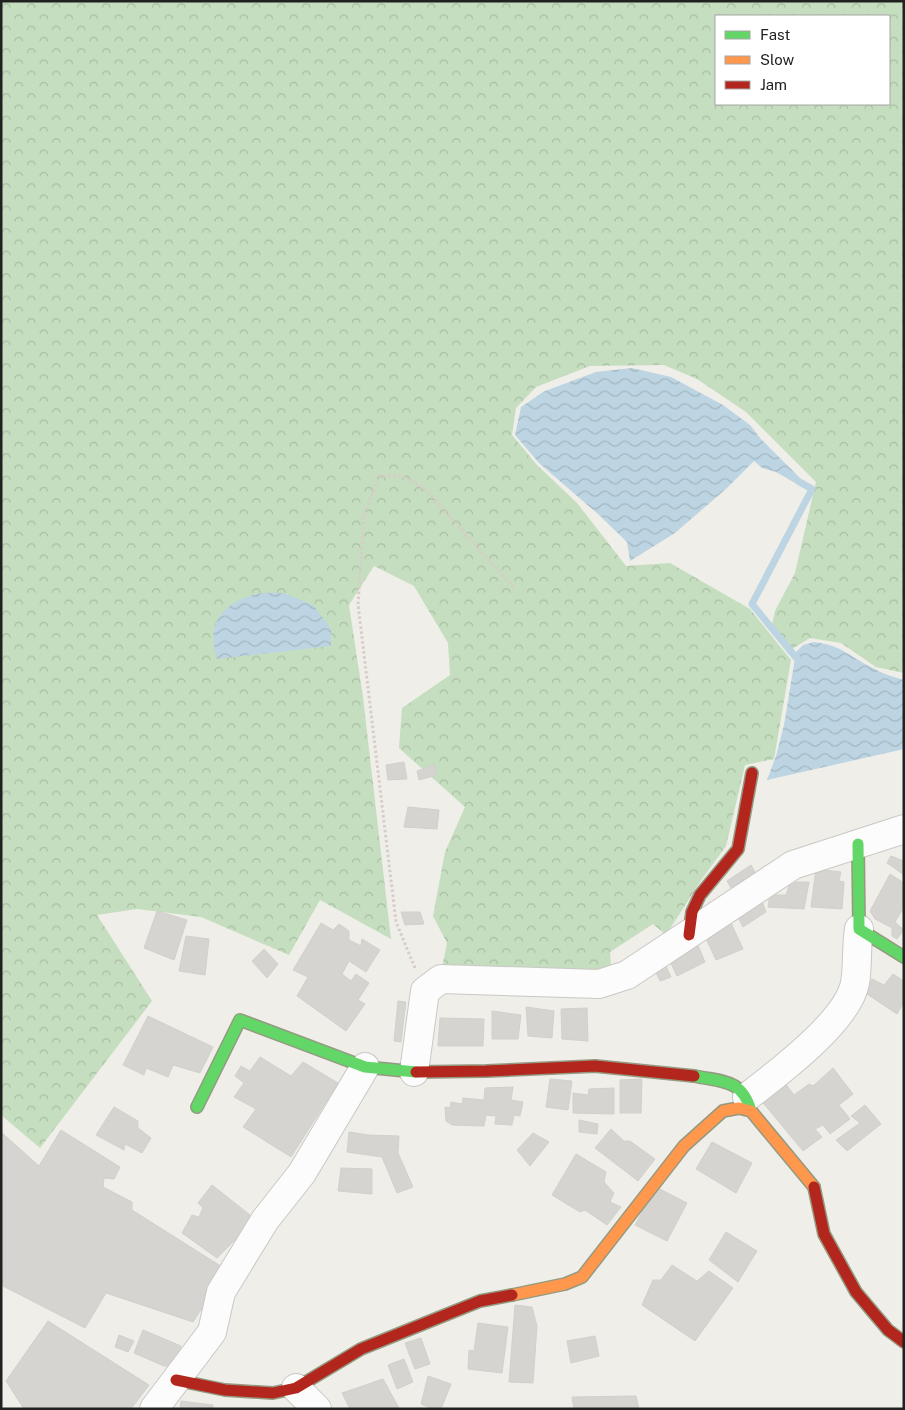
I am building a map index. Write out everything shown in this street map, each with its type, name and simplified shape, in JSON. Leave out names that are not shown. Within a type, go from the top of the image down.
[{"type":"street","points":[[689,935],[692,912],[700,895],[738,849],[752,773]]},
{"type":"street","points":[[414,1072],[425,991],[441,979],[599,984],[627,975],[793,865],[904,829]]},
{"type":"street","points":[[176,1380],[225,1390],[273,1393],[296,1388],[361,1349],[480,1300],[565,1284],[582,1277],[684,1146],[723,1111],[749,1104],[819,1037],[836,1018],[849,998],[855,984],[859,929],[858,844]]},
{"type":"street","points":[[859,929],[904,957]]},
{"type":"street","points":[[197,1107],[240,1020],[365,1067],[414,1072],[595,1066],[695,1076],[735,1085],[815,1188],[824,1234],[856,1292],[888,1330],[904,1342]]},
{"type":"street","points":[[154,1409],[212,1332],[221,1292],[265,1220],[302,1173],[365,1067]]},
{"type":"street","points":[[296,1388],[318,1409]]},
{"type":"path","points":[[425,991],[396,922],[358,604],[364,516],[379,476],[402,476],[425,489],[514,588]]},
{"type":"green space","points":[[1,1],[904,1],[904,673],[876,667],[841,643],[810,638],[792,649],[772,625],[775,611],[795,573],[816,482],[746,412],[697,379],[664,365],[590,366],[536,387],[516,408],[512,435],[537,465],[577,503],[626,566],[670,563],[750,609],[791,660],[774,759],[745,765],[726,846],[666,935],[653,924],[610,952],[611,966],[596,972],[442,968],[447,943],[433,916],[445,852],[465,807],[399,748],[402,708],[450,675],[448,643],[414,586],[374,566],[349,605],[363,697],[391,939],[320,900],[289,955],[201,917],[137,909],[97,915],[152,1001],[40,1148],[1,1115]]},
{"type":"water","points":[[632,368],[671,377],[723,405],[750,425],[761,439],[807,485],[804,488],[776,472],[762,468],[754,461],[727,488],[675,533],[630,561],[627,542],[539,463],[515,435],[521,407],[545,391],[596,372]]},
{"type":"water","points":[[284,593],[313,605],[331,628],[331,646],[217,659],[213,636],[218,618],[224,611],[232,604],[253,595]]},
{"type":"water","points":[[814,642],[838,648],[879,671],[904,680],[904,749],[767,780],[776,756],[784,725],[796,652],[803,645]]},
{"type":"building","points":[[404,762],[407,779],[388,780],[386,765]]},
{"type":"building","points":[[434,765],[437,775],[419,780],[417,771]]},
{"type":"building","points":[[408,807],[439,810],[437,829],[404,827]]},
{"type":"building","points":[[891,856],[904,861],[904,875],[887,863]]},
{"type":"building","points":[[751,865],[755,872],[731,888],[727,881]]},
{"type":"building","points":[[816,869],[841,872],[839,881],[844,882],[842,909],[811,907]]},
{"type":"building","points":[[890,874],[904,883],[904,907],[895,922],[904,930],[897,939],[892,936],[892,928],[875,919],[870,911]]},
{"type":"building","points":[[796,882],[809,882],[804,909],[768,907],[770,895],[786,895],[789,886]]},
{"type":"building","points":[[762,901],[766,912],[743,927],[737,915]]},
{"type":"building","points":[[157,911],[187,920],[174,960],[144,948]]},
{"type":"building","points":[[401,912],[420,912],[424,924],[405,925]]},
{"type":"building","points":[[321,923],[333,930],[339,924],[349,931],[349,940],[361,946],[362,939],[380,950],[366,972],[349,961],[342,974],[351,981],[356,974],[369,983],[358,1000],[365,1004],[346,1031],[297,996],[308,977],[293,970]]},
{"type":"building","points":[[731,923],[743,949],[716,960],[705,936]]},
{"type":"building","points":[[186,936],[209,939],[205,975],[179,971]]},
{"type":"building","points":[[697,943],[705,962],[677,976],[668,957]]},
{"type":"building","points":[[264,949],[278,964],[267,978],[252,961]]},
{"type":"building","points":[[664,962],[671,977],[660,981],[653,966]]},
{"type":"building","points":[[893,974],[904,981],[904,1002],[897,1014],[864,992],[872,979],[884,985]]},
{"type":"building","points":[[398,1001],[406,1002],[401,1042],[394,1041]]},
{"type":"building","points":[[526,1007],[554,1011],[552,1038],[528,1036]]},
{"type":"building","points":[[587,1008],[588,1041],[562,1039],[561,1009]]},
{"type":"building","points":[[492,1011],[521,1015],[518,1039],[492,1039]]},
{"type":"building","points":[[148,1016],[213,1047],[200,1073],[173,1065],[168,1077],[146,1068],[144,1075],[123,1065]]},
{"type":"building","points":[[440,1018],[484,1019],[483,1046],[438,1046]]},
{"type":"building","points":[[260,1057],[291,1076],[303,1062],[338,1083],[291,1157],[243,1127],[256,1109],[234,1097],[244,1083],[235,1076],[241,1066],[250,1071]]},
{"type":"building","points":[[833,1068],[853,1094],[839,1105],[850,1119],[830,1134],[823,1125],[815,1129],[822,1137],[803,1151],[759,1098],[781,1078],[794,1095],[809,1084],[813,1086]]},
{"type":"building","points":[[550,1079],[572,1081],[568,1110],[546,1107]]},
{"type":"building","points":[[642,1079],[641,1113],[620,1113],[620,1080]]},
{"type":"building","points":[[513,1087],[511,1100],[523,1102],[520,1116],[514,1115],[512,1125],[495,1124],[496,1116],[486,1115],[484,1126],[452,1125],[446,1121],[445,1107],[450,1108],[451,1102],[462,1104],[463,1098],[484,1100],[485,1088]]},
{"type":"building","points":[[614,1088],[614,1114],[573,1113],[573,1093],[588,1095],[589,1089]]},
{"type":"building","points":[[865,1105],[881,1124],[847,1151],[836,1140],[860,1123],[851,1116]]},
{"type":"building","points":[[114,1107],[138,1121],[138,1128],[151,1138],[142,1153],[125,1144],[124,1150],[96,1135]]},
{"type":"building","points":[[579,1120],[598,1124],[597,1134],[579,1132]]},
{"type":"building","points":[[611,1129],[624,1141],[630,1141],[655,1159],[638,1181],[595,1148]]},
{"type":"building","points":[[61,1130],[120,1167],[114,1179],[104,1178],[103,1187],[132,1202],[132,1210],[227,1270],[193,1322],[106,1293],[85,1328],[1,1285],[1,1132],[39,1166]]},
{"type":"building","points":[[349,1132],[399,1136],[398,1153],[413,1187],[397,1193],[382,1157],[347,1152]]},
{"type":"building","points":[[533,1133],[549,1142],[530,1166],[517,1150]]},
{"type":"building","points":[[712,1142],[752,1163],[736,1193],[696,1169]]},
{"type":"building","points":[[576,1154],[606,1172],[604,1182],[614,1193],[610,1202],[621,1207],[607,1225],[585,1210],[580,1212],[552,1195]]},
{"type":"building","points":[[341,1168],[372,1169],[372,1194],[338,1191]]},
{"type":"building","points":[[212,1185],[250,1215],[242,1233],[217,1258],[182,1233],[192,1215],[199,1217],[203,1208],[198,1203]]},
{"type":"building","points":[[656,1187],[687,1203],[667,1241],[635,1225]]},
{"type":"building","points":[[726,1232],[757,1251],[738,1282],[709,1260]]},
{"type":"building","points":[[672,1265],[697,1281],[709,1271],[733,1288],[695,1341],[642,1305],[653,1280],[661,1280]]},
{"type":"building","points":[[515,1305],[532,1307],[537,1326],[533,1383],[509,1382]]},
{"type":"building","points":[[48,1321],[149,1385],[131,1409],[24,1409],[6,1381]]},
{"type":"building","points":[[478,1323],[508,1327],[502,1373],[468,1369],[469,1350],[474,1351]]},
{"type":"building","points":[[143,1330],[181,1346],[174,1366],[164,1366],[134,1353]]},
{"type":"building","points":[[119,1335],[134,1341],[128,1352],[115,1347]]},
{"type":"building","points":[[595,1336],[599,1356],[571,1363],[567,1341]]},
{"type":"building","points":[[421,1338],[430,1364],[415,1369],[405,1343]]},
{"type":"building","points":[[404,1359],[413,1382],[397,1389],[388,1365]]},
{"type":"building","points":[[428,1376],[451,1384],[441,1409],[433,1409],[421,1404]]},
{"type":"building","points":[[383,1379],[399,1408],[350,1409],[342,1393]]},
{"type":"building","points":[[636,1396],[639,1409],[574,1409],[572,1397]]},
{"type":"building","points":[[181,1401],[213,1405],[213,1409],[180,1409]]},
{"type":"waterway","points":[[798,481],[812,489],[752,604],[798,660]]},
{"type":"traffic: fast","points":[[858,844],[859,929],[904,957]]},
{"type":"traffic: fast","points":[[197,1107],[240,1020],[365,1067],[416,1072]]},
{"type":"traffic: fast","points":[[694,1076],[722,1081],[737,1087],[747,1101],[751,1111]]},
{"type":"traffic: slow","points":[[512,1295],[565,1284],[582,1277],[684,1146],[723,1111],[739,1108],[751,1111],[814,1187]]},
{"type":"traffic: jam","points":[[689,935],[692,912],[700,895],[738,849],[752,773]]},
{"type":"traffic: jam","points":[[416,1072],[595,1066],[694,1076]]},
{"type":"traffic: jam","points":[[814,1187],[824,1234],[856,1292],[888,1330],[904,1342]]},
{"type":"traffic: jam","points":[[176,1380],[225,1390],[273,1393],[296,1388],[361,1349],[480,1301],[512,1295]]}]
